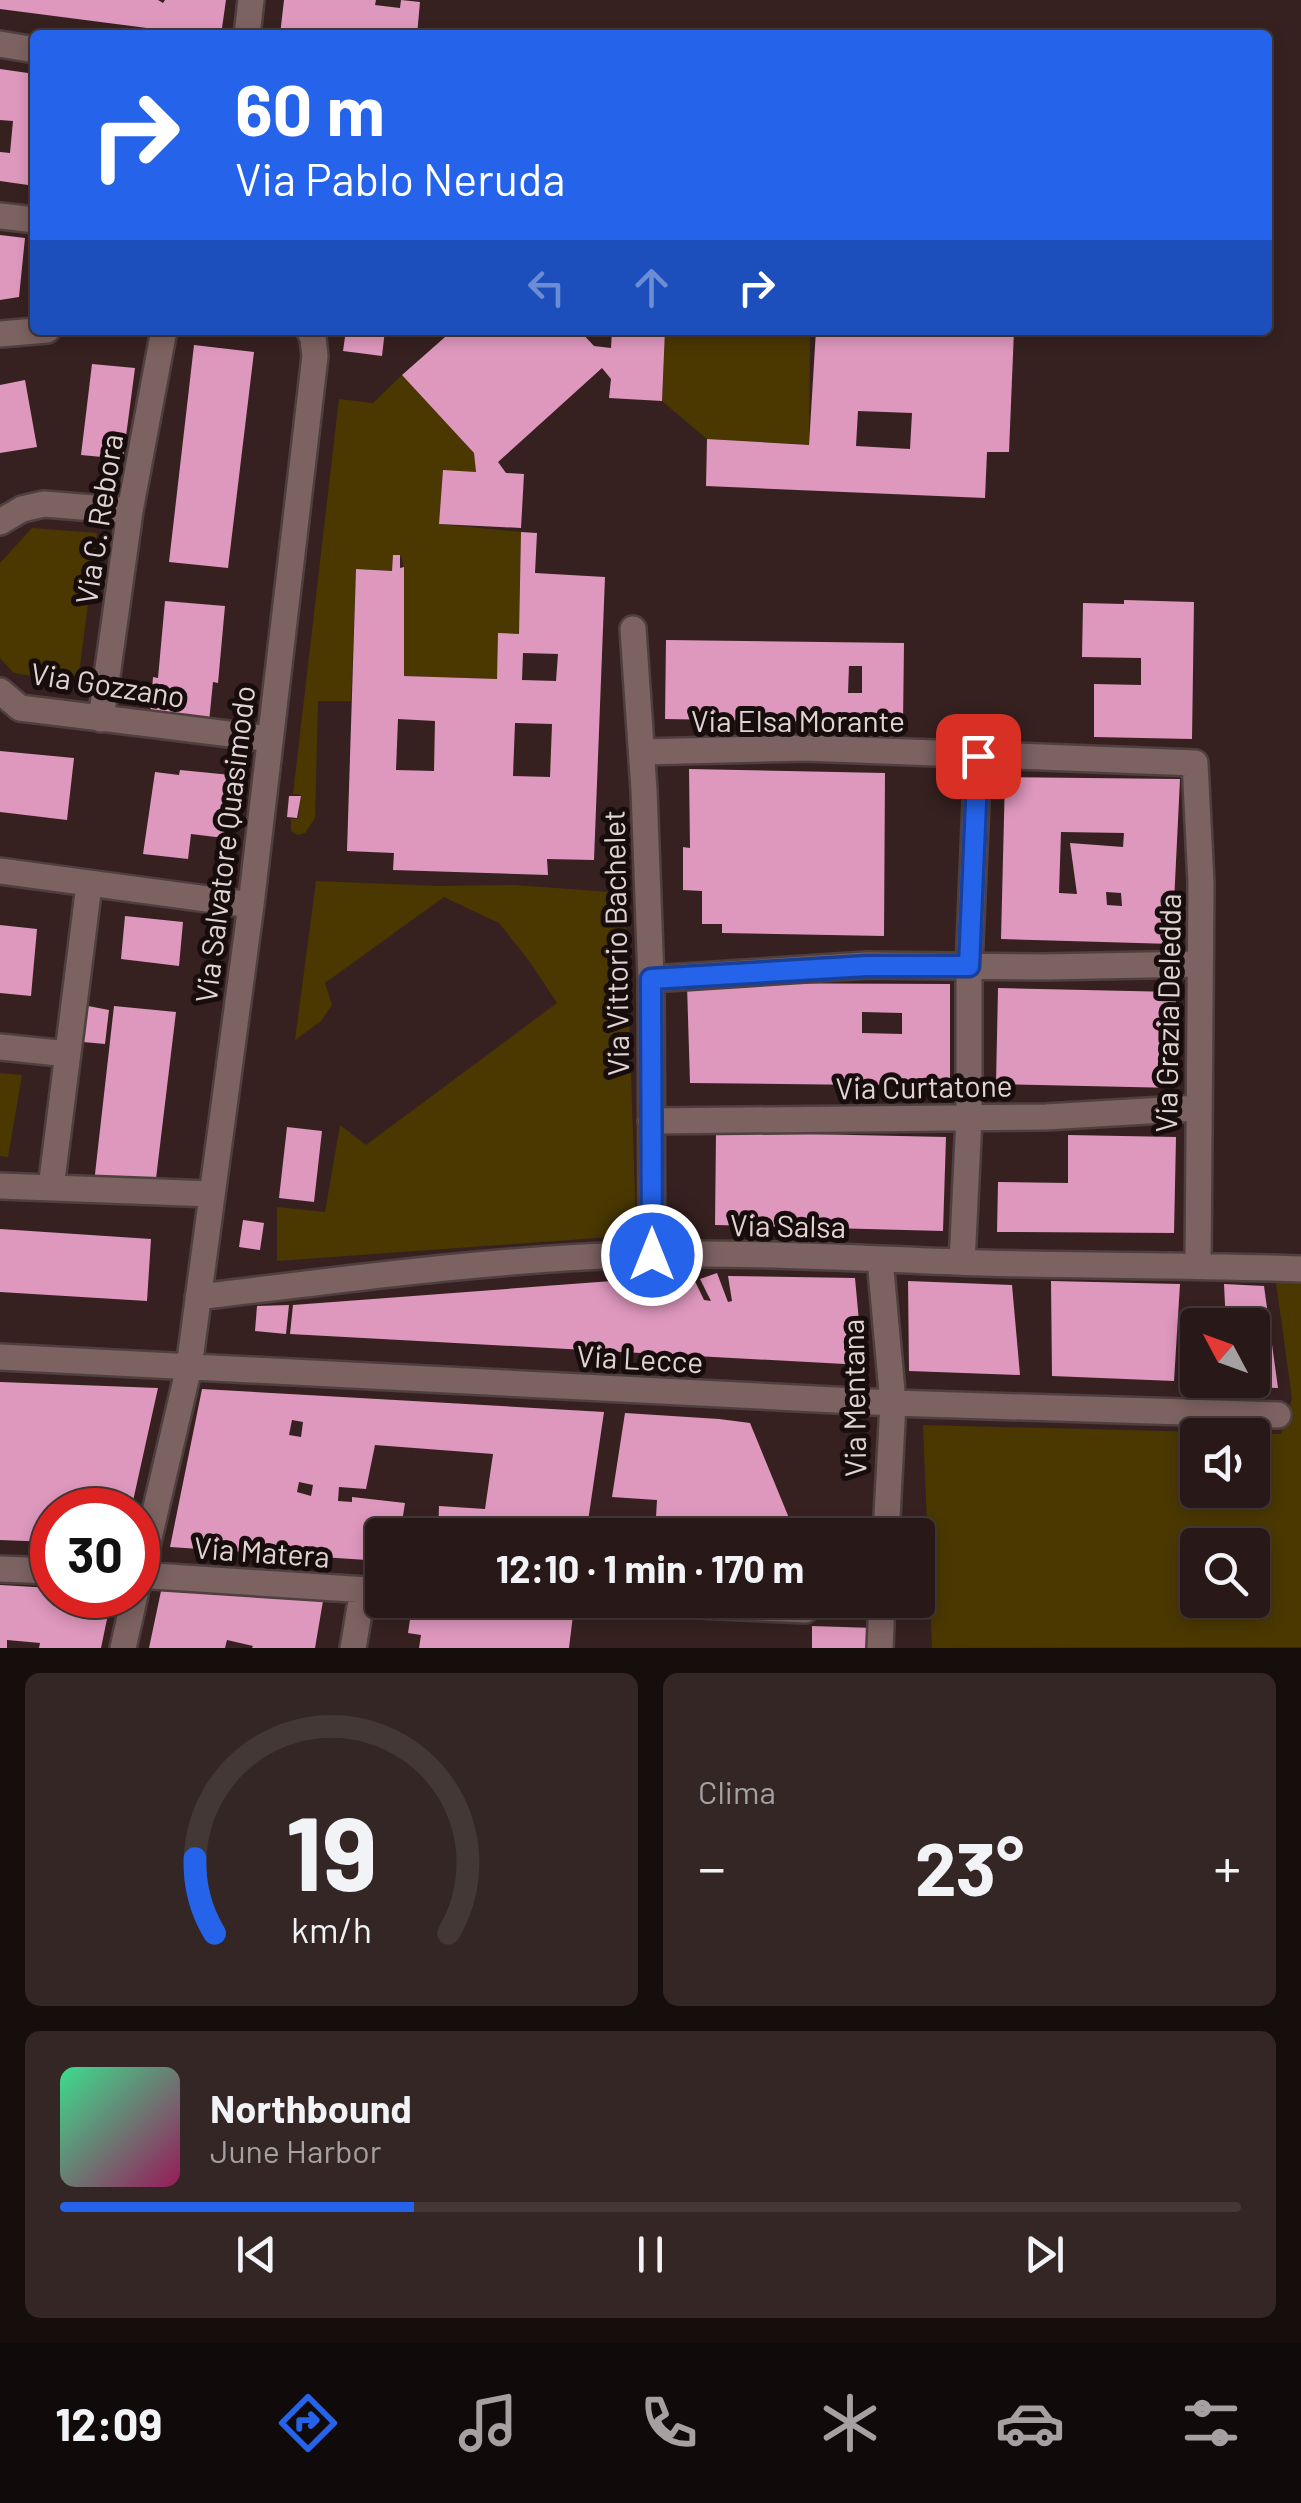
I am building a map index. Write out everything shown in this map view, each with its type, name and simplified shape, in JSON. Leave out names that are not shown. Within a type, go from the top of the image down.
[{"type":"street","points":[[248,30],[251,0]]},
{"type":"street","points":[[0,44],[30,49]]},
{"type":"street","points":[[0,216],[30,219]]},
{"type":"street","points":[[0,334],[30,331]]},
{"type":"street","name":"Via C. Rebora","points":[[101,719],[130,512],[163,335]]},
{"type":"street","name":"Via Salvatore Quasimodo","points":[[160,1489],[189,1367],[250,905],[315,356],[312,335]]},
{"type":"street","points":[[0,522],[22,509],[44,504],[130,512]]},
{"type":"street","name":"Via Vittorio Bachelet","points":[[633,629],[651,979],[652,1255]]},
{"type":"street","name":"Via Gozzano","points":[[0,691],[20,708],[270,740]]},
{"type":"street","name":"Via Elsa Morante","points":[[642,752],[806,748],[1194,763]]},
{"type":"street","points":[[962,1262],[978,756]]},
{"type":"street","name":"Via Grazia Deledda","points":[[1194,763],[1201,882],[1198,1265]]},
{"type":"street","points":[[0,871],[250,905]]},
{"type":"street","points":[[51,1188],[89,885]]},
{"type":"street","points":[[651,979],[867,966],[1200,964]]},
{"type":"street","points":[[0,1047],[68,1054]]},
{"type":"street","name":"Via Curtatone","points":[[651,1121],[1046,1117],[1198,1108]]},
{"type":"street","points":[[0,1186],[212,1194]]},
{"type":"street","name":"Via Salsa","points":[[198,1297],[425,1270],[652,1255],[1301,1269]]},
{"type":"street","name":"Via Mentana","points":[[880,1259],[892,1403],[887,1518]]},
{"type":"street","name":"Via Lecce","points":[[0,1357],[892,1403],[1278,1415]]},
{"type":"street","points":[[0,1569],[30,1570]]},
{"type":"street","name":"Via Matera","points":[[160,1583],[365,1590]]},
{"type":"street","points":[[353,1648],[365,1613]]},
{"type":"street","name":"Via Salvatore Quasimodo","points":[[123,1648],[130,1618]]},
{"type":"street","points":[[880,1648],[881,1618]]},
{"type":"shaded area","points":[[665,335],[810,335],[809,445],[707,439],[662,401]]},
{"type":"shaded area","points":[[402,375],[474,453],[476,472],[443,471],[439,524],[521,532],[519,634],[497,679],[404,676],[401,556],[393,556],[392,571],[356,569],[351,701],[318,701],[315,818],[305,833],[298,835],[291,831],[291,819],[298,819],[301,795],[293,794],[339,399],[373,403]]},
{"type":"shaded area","points":[[32,528],[97,533],[79,674],[62,681],[14,673],[0,658],[0,563]]},
{"type":"shaded area","points":[[316,881],[514,885],[625,893],[636,1226],[625,1236],[277,1261],[277,1207],[325,1212],[340,1125],[366,1145],[557,1003],[499,923],[444,897],[325,983],[332,1005],[321,1021],[295,1040]]},
{"type":"shaded area","points":[[0,1073],[22,1075],[8,1157],[0,1156]]},
{"type":"shaded area","points":[[1276,1283],[1301,1283],[1301,1647],[932,1648],[935,1518],[927,1518],[923,1425],[1180,1431],[1180,1508],[1270,1508],[1270,1434],[1281,1434],[1292,1398]]},
{"type":"building","points":[[0,0],[226,0],[222,30],[162,30],[0,9]]},
{"type":"building","points":[[284,0],[376,0],[375,5],[400,8],[401,0],[420,2],[417,30],[281,30]]},
{"type":"building","points":[[0,69],[30,73],[30,185],[0,181],[0,152],[10,153],[13,121],[0,120]]},
{"type":"building","points":[[0,235],[25,238],[19,297],[0,300]]},
{"type":"building","points":[[345,335],[384,335],[382,356],[343,351]]},
{"type":"building","points":[[447,335],[584,335],[594,346],[611,348],[612,335],[665,335],[662,401],[609,398],[611,379],[602,368],[498,462],[506,473],[524,474],[521,528],[439,524],[443,470],[476,472],[474,453],[402,375]]},
{"type":"building","points":[[816,335],[1014,335],[1009,452],[987,452],[985,498],[706,486],[707,439],[809,445]],"holes":[[[858,411],[912,413],[910,449],[856,446]]]},
{"type":"building","points":[[194,345],[254,352],[228,568],[169,562]]},
{"type":"building","points":[[92,364],[135,368],[123,459],[81,455]]},
{"type":"building","points":[[25,380],[37,447],[0,453],[0,385]]},
{"type":"building","points":[[521,532],[537,533],[535,573],[605,577],[594,860],[547,859],[548,875],[393,870],[394,853],[347,851],[356,569],[392,571],[393,555],[400,555],[400,568],[404,567],[404,676],[497,679],[498,633],[519,634]],"holes":[[[523,653],[558,654],[556,681],[522,680]],[[398,719],[435,721],[434,771],[396,770]],[[515,723],[552,724],[550,777],[513,776]]]},
{"type":"building","points":[[1124,600],[1194,602],[1192,739],[1094,737],[1094,684],[1141,685],[1141,658],[1082,657],[1083,603],[1124,604]]},
{"type":"building","points":[[165,601],[225,606],[218,683],[213,682],[209,722],[150,716],[153,677],[158,678]]},
{"type":"building","points":[[666,640],[904,643],[903,723],[665,719]],"holes":[[[849,666],[862,666],[862,693],[848,693]]]},
{"type":"building","points":[[0,751],[74,758],[67,820],[0,812]]},
{"type":"building","points":[[689,769],[885,773],[884,936],[722,933],[722,924],[702,924],[702,891],[683,890],[683,847],[690,848]]},
{"type":"building","points":[[180,770],[231,775],[224,838],[191,834],[188,859],[143,854],[155,772],[179,775]]},
{"type":"building","points":[[1005,777],[1180,779],[1172,944],[1001,939]],"holes":[[[1061,832],[1124,833],[1123,847],[1070,843],[1077,894],[1059,893]],[[1106,892],[1121,893],[1122,906],[1107,905]]]},
{"type":"building","points":[[289,796],[301,796],[297,818],[287,817]]},
{"type":"building","points":[[125,916],[183,922],[179,966],[121,959]]},
{"type":"building","points":[[0,925],[37,929],[31,996],[0,993]]},
{"type":"building","points":[[950,984],[950,1086],[690,1083],[687,985]],"holes":[[[862,1012],[902,1013],[902,1034],[862,1033]]]},
{"type":"building","points":[[998,988],[1176,992],[1176,1088],[996,1084]]},
{"type":"building","points":[[88,1006],[109,1010],[105,1044],[83,1042]]},
{"type":"building","points":[[114,1006],[176,1012],[155,1187],[94,1183]]},
{"type":"building","points":[[287,1127],[322,1131],[314,1202],[279,1198]]},
{"type":"building","points":[[716,1132],[946,1137],[943,1231],[715,1225]]},
{"type":"building","points":[[1068,1135],[1176,1137],[1174,1233],[997,1232],[998,1182],[1068,1183]]},
{"type":"building","points":[[243,1220],[264,1223],[260,1250],[239,1247]]},
{"type":"building","points":[[0,1229],[151,1239],[147,1301],[0,1292]]},
{"type":"building","points":[[717,1273],[728,1302],[732,1301],[728,1276],[855,1278],[863,1365],[290,1334],[293,1305],[692,1275],[704,1300],[711,1301],[700,1279]]},
{"type":"building","points":[[908,1281],[1012,1285],[1020,1375],[909,1371]]},
{"type":"building","points":[[1051,1281],[1180,1284],[1174,1381],[1052,1376]]},
{"type":"building","points":[[1224,1284],[1264,1286],[1267,1308],[1225,1308]]},
{"type":"building","points":[[289,1305],[286,1334],[255,1331],[257,1306]]},
{"type":"building","points":[[1270,1330],[1278,1388],[1270,1388]]},
{"type":"building","points":[[0,1382],[158,1388],[136,1488],[30,1488],[30,1541],[0,1540]]},
{"type":"building","points":[[202,1389],[604,1412],[588,1518],[439,1518],[439,1506],[485,1509],[493,1454],[375,1445],[366,1489],[339,1487],[338,1501],[352,1502],[352,1497],[405,1503],[403,1518],[365,1518],[365,1560],[170,1547]],"holes":[[[292,1420],[303,1422],[301,1437],[289,1435]],[[299,1482],[313,1485],[311,1496],[297,1492]]]},
{"type":"building","points":[[625,1413],[719,1419],[750,1423],[789,1518],[656,1518],[657,1500],[612,1497]]},
{"type":"building","points":[[0,1585],[30,1587],[30,1618],[107,1618],[101,1648],[39,1648],[40,1643],[7,1640],[7,1648],[0,1648]]},
{"type":"building","points":[[161,1591],[323,1601],[315,1648],[252,1648],[227,1640],[225,1648],[149,1648],[155,1618],[160,1618]]},
{"type":"building","points":[[410,1618],[573,1618],[569,1648],[419,1648],[421,1635],[408,1633]]},
{"type":"building","points":[[812,1626],[874,1628],[874,1648],[812,1648]]},
{"type":"route","points":[[652,1255],[651,979],[867,966],[969,966],[978,756]]}]
